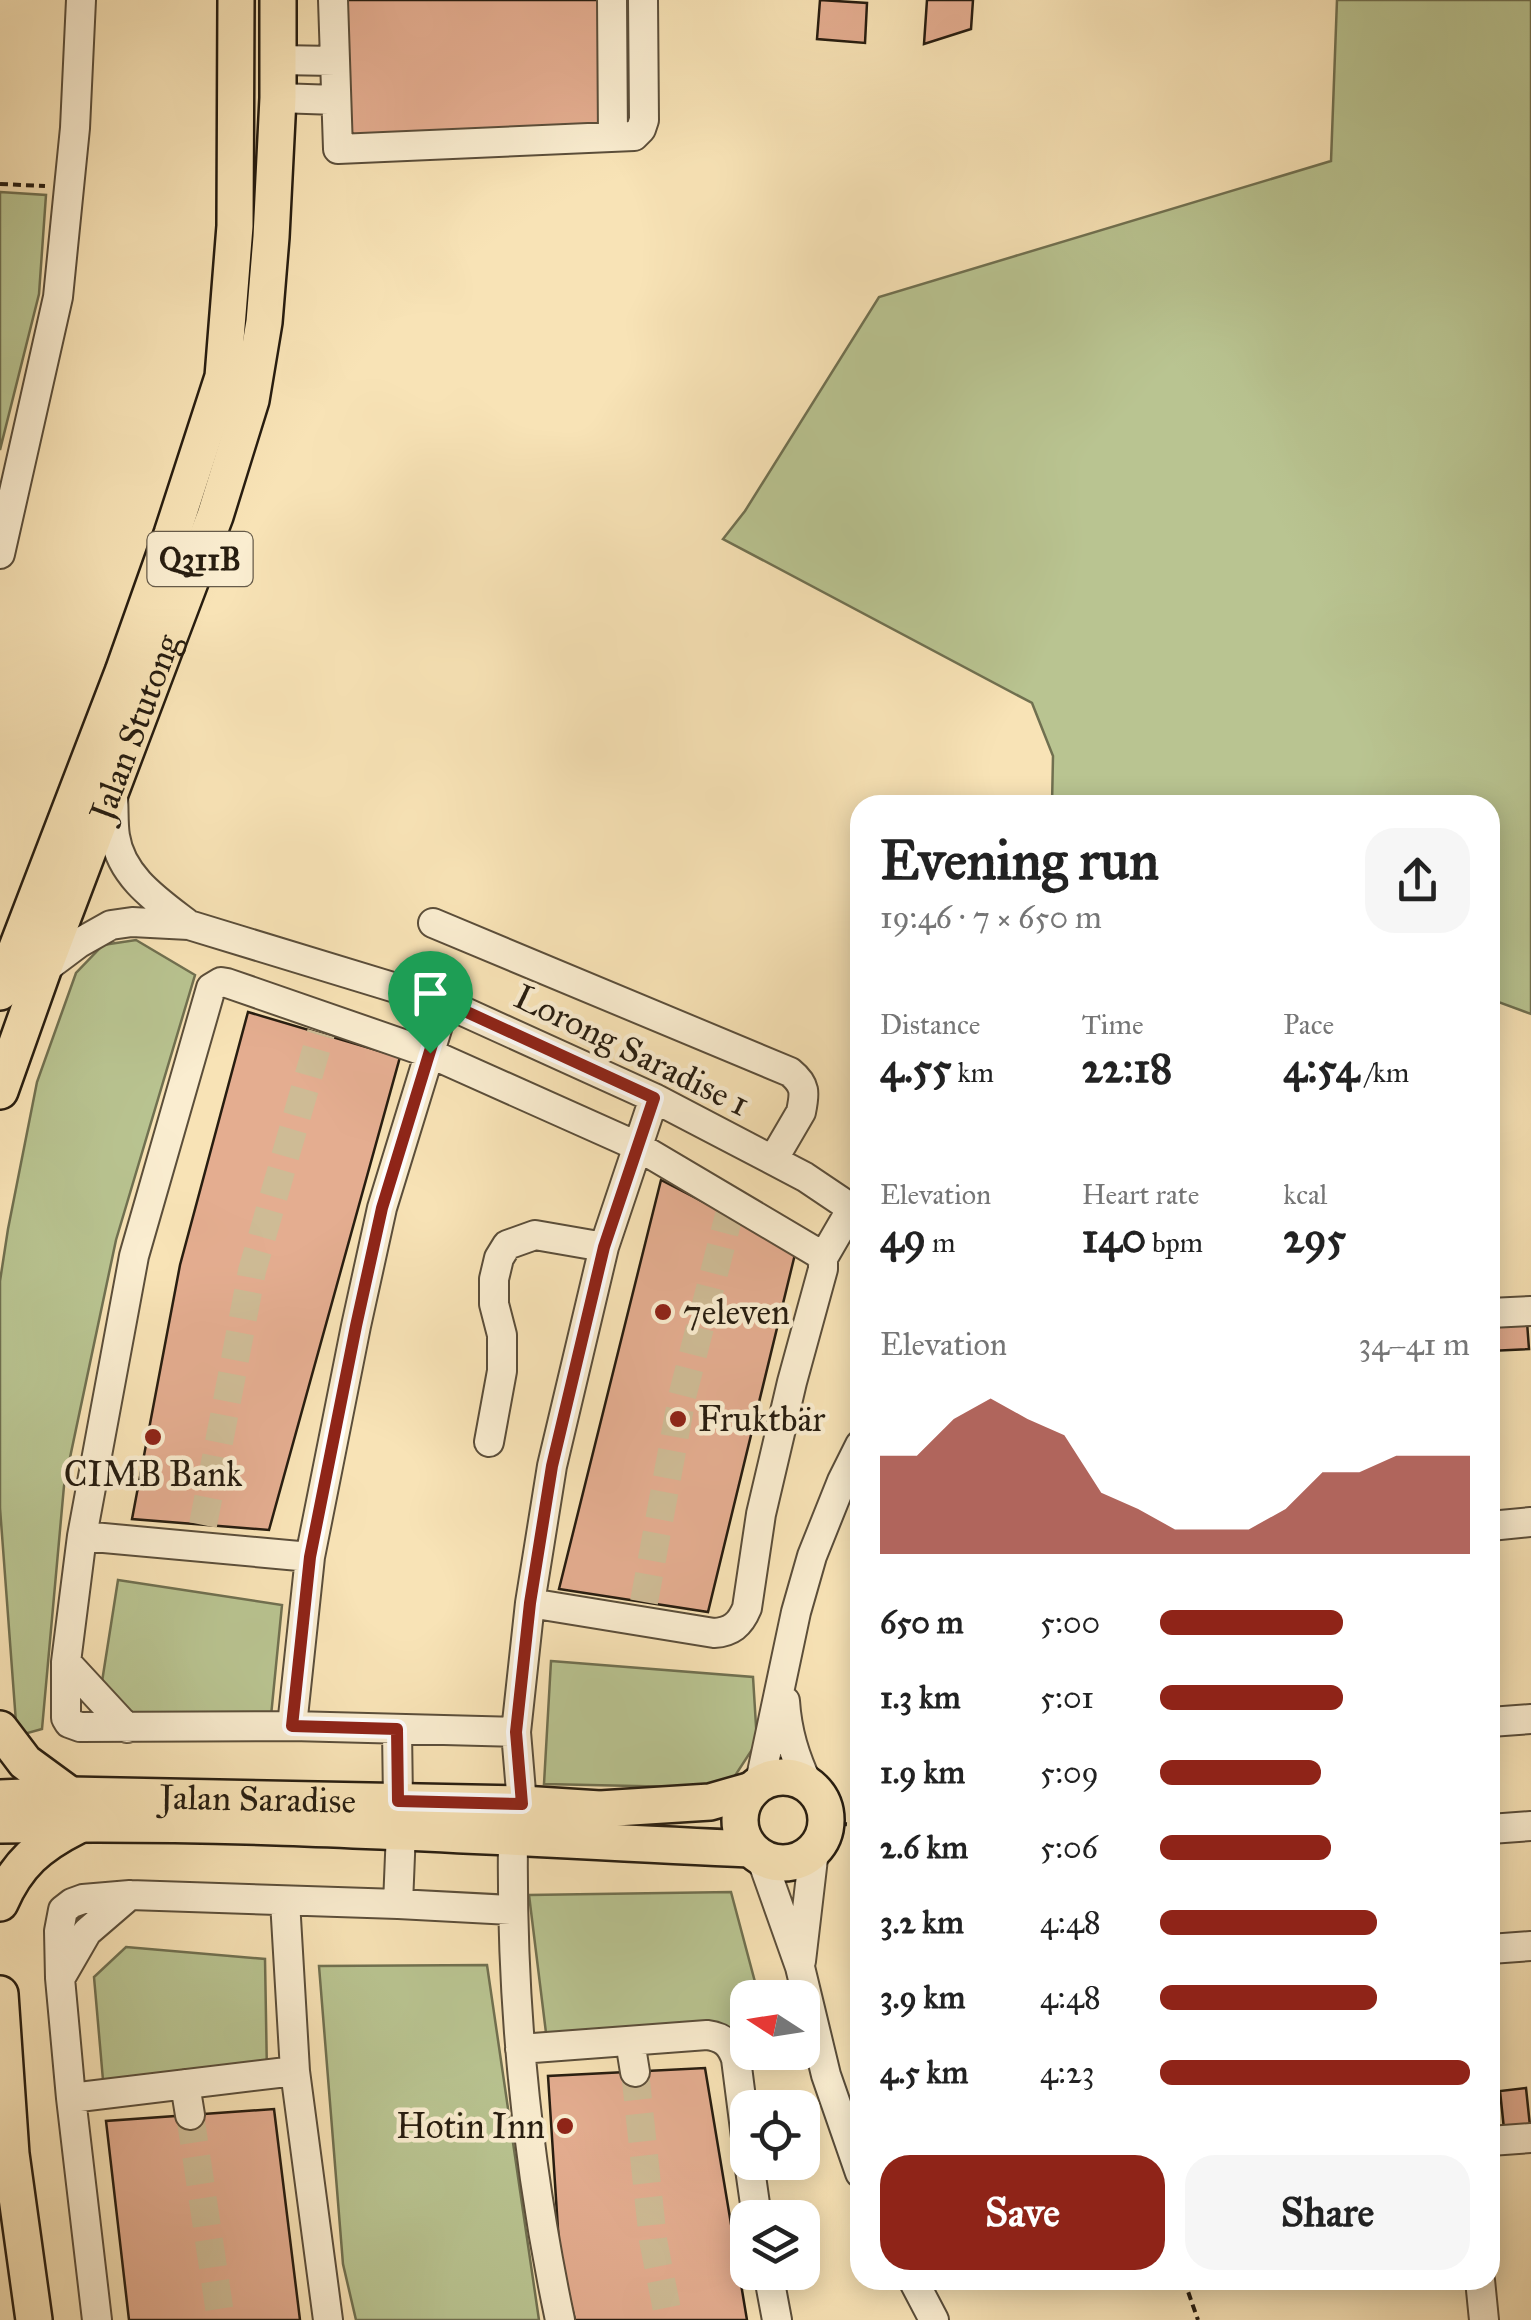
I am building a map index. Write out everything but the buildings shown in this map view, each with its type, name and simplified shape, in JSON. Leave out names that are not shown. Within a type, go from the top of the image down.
[{"type":"main road","name":"Jalan Stutong","points":[[0,992],[123,672],[223,377],[235,226],[236,0]]},
{"type":"main road","name":"Jalan Stutong","points":[[0,1087],[215,516],[251,400],[264,322],[278,98],[278,0]]},
{"type":"main road","points":[[0,1729],[25,1762],[76,1809],[19,1869],[0,1903]]},
{"type":"main road","points":[[781,1776],[808,1784],[818,1796],[833,1833],[803,1859],[789,1863],[774,1863],[756,1853],[740,1826],[744,1800],[756,1786],[781,1776]]},
{"type":"main road","name":"Jalan Saradise","points":[[0,1798],[76,1809],[400,1816],[522,1804],[600,1809],[710,1802],[756,1786]]},
{"type":"main road","name":"Jalan Saradise","points":[[0,1825],[76,1809]]},
{"type":"main road","name":"Jalan Saradise","points":[[400,1816],[512,1839],[756,1853]]},
{"type":"main road","points":[[0,1994],[11,2154],[34,2320]]},
{"type":"street","points":[[0,554],[58,297],[75,128],[82,0]]},
{"type":"street","points":[[333,0],[338,149],[634,136],[644,120],[644,0]]},
{"type":"street","points":[[612,0],[614,137]]},
{"type":"street","points":[[278,60],[335,61]]},
{"type":"street","points":[[278,98],[336,100]]},
{"type":"street","points":[[113,791],[114,835],[119,855],[134,878],[188,925]]},
{"type":"street","points":[[433,923],[790,1072],[800,1080],[803,1104],[772,1160]]},
{"type":"street","points":[[43,970],[111,925],[188,925]]},
{"type":"street","name":"Lorong Saradise 1","points":[[188,925],[445,1002],[654,1098],[805,1177],[850,1207]]},
{"type":"street","points":[[516,1732],[292,1726],[80,1728],[69,1723],[65,1712],[66,1662],[82,1536],[134,1256],[208,994],[215,984],[228,984],[323,1025],[430,1053],[637,1146],[730,1209],[823,1258]]},
{"type":"street","points":[[292,1726],[310,1557],[356,1326],[382,1208],[445,1002]]},
{"type":"street","points":[[522,1804],[516,1732],[530,1603],[552,1466],[604,1247],[654,1098]]},
{"type":"street","points":[[530,1603],[642,1612],[714,1633],[735,1627],[746,1608],[761,1514],[823,1258],[850,1220]]},
{"type":"street","points":[[489,1442],[502,1370],[502,1335],[494,1304],[498,1258],[507,1246],[534,1235],[604,1247]]},
{"type":"street","points":[[1500,1313],[1531,1311]]},
{"type":"street","points":[[756,1786],[812,1556],[850,1465]]},
{"type":"street","points":[[1500,1525],[1531,1522]]},
{"type":"street","points":[[82,1536],[201,1536],[310,1557]]},
{"type":"street","points":[[66,1662],[127,1728]]},
{"type":"street","points":[[783,1680],[794,1754],[808,1784]]},
{"type":"street","points":[[1500,1721],[1531,1719]]},
{"type":"street","points":[[397,1729],[400,1816]]},
{"type":"street","name":"Jalan Saradise","points":[[398,1904],[400,1816]]},
{"type":"street","points":[[1500,1828],[1531,1826]]},
{"type":"street","points":[[800,1968],[833,1833]]},
{"type":"street","points":[[512,1839],[520,2049],[545,2251],[560,2320]]},
{"type":"street","points":[[756,1853],[800,1968],[826,2076],[850,2144]]},
{"type":"street","points":[[97,2320],[60,1978],[59,1931],[63,1910],[84,1899],[130,1895],[512,1910]]},
{"type":"street","points":[[285,1901],[295,2071],[328,2320]]},
{"type":"street","points":[[1500,1949],[1531,1946]]},
{"type":"street","points":[[520,2049],[717,2036],[733,2049],[740,2090]]},
{"type":"street","points":[[630,2041],[635,2072]]},
{"type":"street","points":[[71,2098],[295,2071]]},
{"type":"street","points":[[185,2084],[190,2116]]},
{"type":"street","points":[[1500,2140],[1531,2138]]},
{"type":"street","points":[[771,2290],[777,2320]]},
{"type":"street","points":[[918,2290],[932,2319]]},
{"type":"street","points":[[1481,2290],[1484,2320]]},
{"type":"path","points":[[0,184],[70,187]]},
{"type":"path","points":[[1188,2290],[1198,2320]]},
{"type":"green space","points":[[1337,0],[1531,0],[1531,1014],[1500,1003],[1500,795],[1052,795],[1053,756],[1032,703],[723,539],[745,511],[879,297],[1331,161]]},
{"type":"green space","points":[[0,192],[46,195],[39,294],[0,450]]},
{"type":"green space","points":[[136,940],[195,975],[116,1240],[64,1486],[42,1729],[17,1736],[0,1508],[0,1281],[37,1082],[76,973],[103,945]]},
{"type":"green space","points":[[118,1580],[282,1605],[270,1726],[129,1720],[101,1688]]},
{"type":"green space","points":[[551,1661],[753,1677],[757,1742],[727,1788],[544,1784]]},
{"type":"green space","points":[[731,1892],[754,1980],[730,1980],[730,2028],[720,2031],[547,2041],[529,1895]]},
{"type":"green space","points":[[126,1947],[265,1959],[267,2075],[103,2080],[94,1977]]},
{"type":"green space","points":[[487,1965],[539,2320],[356,2320],[343,2264],[319,1966]]},
{"type":"tunnel","points":[[203,1525],[252,1271],[321,1033]]},
{"type":"tunnel","points":[[644,1602],[682,1397],[729,1215]]},
{"type":"tunnel","points":[[635,2072],[653,2240],[669,2320]]},
{"type":"tunnel","points":[[190,2115],[221,2320]]},
{"type":"place","name":"7eleven","points":[[663,1312]]},
{"type":"place","name":"Fruktbär","points":[[678,1419]]},
{"type":"place","name":"CIMB Bank","points":[[153,1437]]},
{"type":"place","name":"Hotin Inn","points":[[565,2126]]},
{"type":"route","points":[[445,1002],[654,1098],[604,1247],[552,1466],[530,1603],[516,1732],[522,1804],[398,1801],[397,1729],[292,1726],[310,1557],[356,1326],[382,1208],[430,1053],[445,1002]]}]
